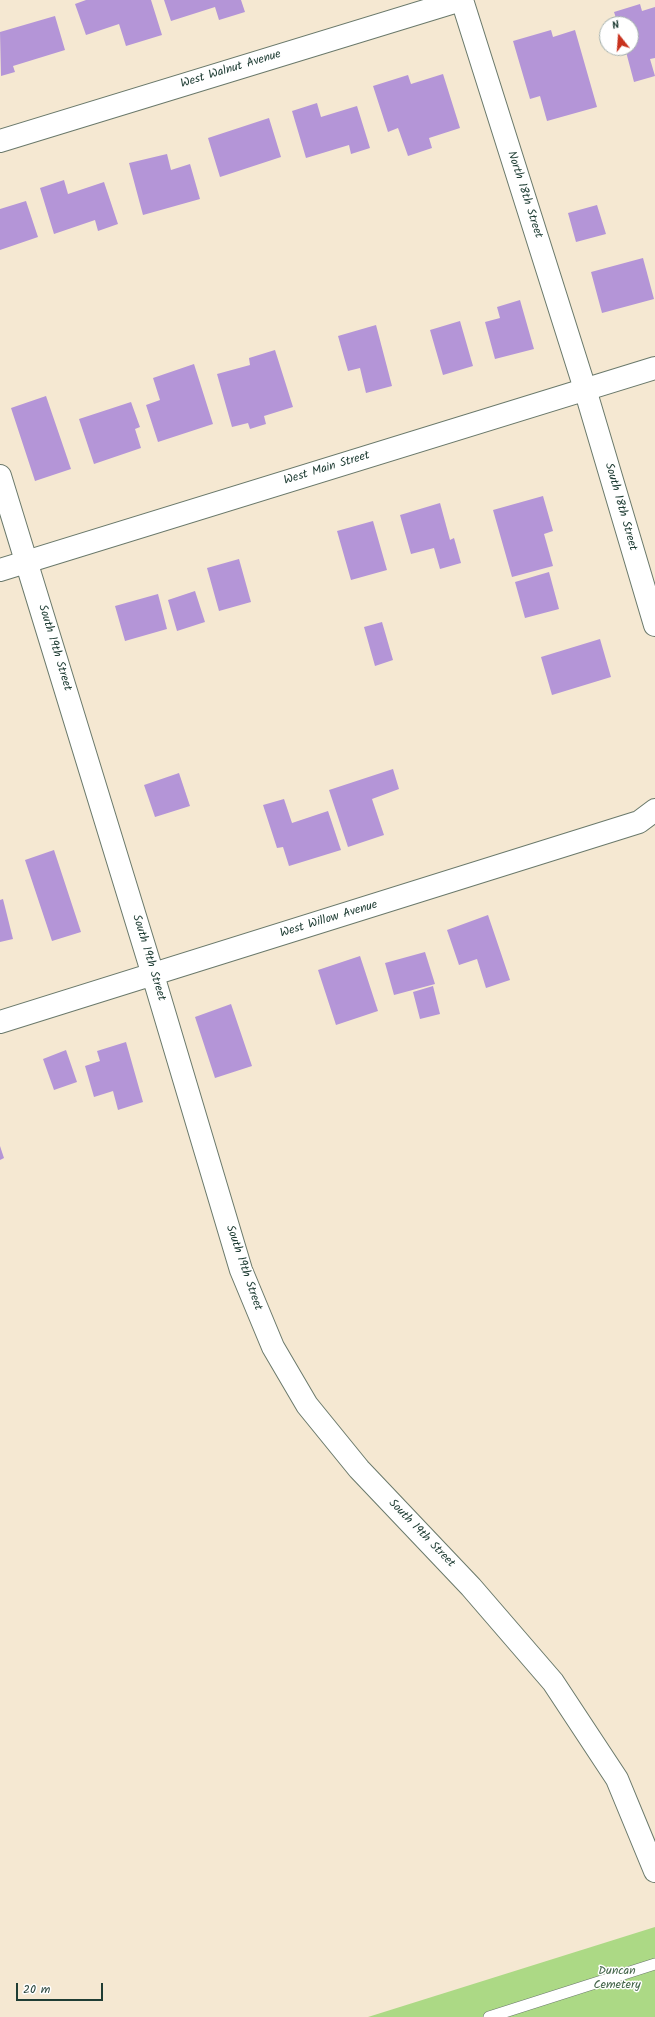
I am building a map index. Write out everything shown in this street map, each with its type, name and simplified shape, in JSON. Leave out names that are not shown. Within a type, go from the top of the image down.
[{"type":"street","name":"West Walnut Avenue","points":[[0,141],[462,0]]},
{"type":"street","name":"North 18th Street","points":[[462,0],[585,389]]},
{"type":"street","name":"West Main Street","points":[[0,570],[655,368]]},
{"type":"street","name":"South 18th Street","points":[[585,389],[655,625]]},
{"type":"street","name":"South 19th Street","points":[[0,476],[28,562],[242,1270],[273,1347],[307,1405],[359,1469],[471,1587],[553,1682],[617,1779],[655,1871]]},
{"type":"street","name":"West Willow Avenue","points":[[0,1022],[639,822],[655,810]]},
{"type":"lane","points":[[489,2017],[655,1964]]},
{"type":"green space","name":"Duncan Cemetery","points":[[655,1927],[655,2017],[368,2017]]},
{"type":"building","points":[[86,0],[151,0],[162,35],[126,46],[119,24],[86,35],[75,4]]},
{"type":"building","points":[[164,0],[241,0],[245,12],[219,20],[215,7],[171,21]]},
{"type":"building","points":[[640,4],[642,11],[655,7],[655,58],[650,59],[655,76],[634,82],[627,56],[639,56],[639,16],[615,16],[614,12]]},
{"type":"building","points":[[55,16],[65,50],[13,66],[15,72],[1,76],[0,32]]},
{"type":"building","points":[[551,30],[553,37],[575,30],[597,107],[547,121],[540,96],[530,99],[513,41]]},
{"type":"building","points":[[443,74],[460,128],[429,138],[432,148],[408,156],[398,128],[388,132],[373,86],[408,75],[411,84]]},
{"type":"building","points":[[317,103],[321,117],[357,106],[370,148],[351,154],[349,145],[306,158],[292,111]]},
{"type":"building","points":[[269,118],[281,157],[220,177],[208,138]]},
{"type":"building","points":[[167,154],[171,170],[190,164],[200,199],[143,215],[129,163]]},
{"type":"building","points":[[64,180],[68,194],[104,182],[118,224],[98,231],[95,220],[54,234],[40,188]]},
{"type":"building","points":[[26,201],[38,237],[0,250],[0,209]]},
{"type":"building","points":[[597,205],[606,234],[576,242],[568,213]]},
{"type":"building","points":[[643,258],[654,299],[602,313],[591,272]]},
{"type":"building","points":[[520,300],[534,349],[495,359],[485,322],[500,318],[497,307]]},
{"type":"building","points":[[460,321],[473,366],[443,375],[430,330]]},
{"type":"building","points":[[376,325],[392,386],[366,393],[360,368],[348,371],[338,336]]},
{"type":"building","points":[[275,350],[293,407],[264,416],[266,424],[250,429],[248,423],[232,427],[217,374],[250,365],[249,358]]},
{"type":"building","points":[[194,364],[213,424],[158,442],[146,405],[160,400],[153,378]]},
{"type":"building","points":[[46,396],[71,469],[35,481],[11,408]]},
{"type":"building","points":[[131,402],[140,427],[135,429],[141,448],[94,464],[79,419]]},
{"type":"building","points":[[543,496],[553,531],[544,534],[553,566],[512,577],[493,510]]},
{"type":"building","points":[[440,503],[450,540],[454,538],[461,563],[440,569],[434,548],[411,554],[400,515]]},
{"type":"building","points":[[373,521],[387,570],[351,580],[337,531]]},
{"type":"building","points":[[239,559],[251,602],[219,611],[207,568]]},
{"type":"building","points":[[549,572],[559,609],[525,618],[515,582]]},
{"type":"building","points":[[195,591],[205,622],[177,631],[168,600]]},
{"type":"building","points":[[158,594],[167,629],[125,641],[115,606]]},
{"type":"building","points":[[382,622],[393,660],[375,666],[364,627]]},
{"type":"building","points":[[600,639],[611,677],[552,695],[541,657]]},
{"type":"building","points":[[393,769],[399,789],[372,799],[384,835],[348,847],[329,790]]},
{"type":"building","points":[[179,773],[190,806],[155,817],[144,785]]},
{"type":"building","points":[[284,799],[292,823],[328,811],[341,850],[289,866],[283,847],[277,848],[263,805]]},
{"type":"building","points":[[54,850],[81,932],[52,941],[25,860]]},
{"type":"building","points":[[3,899],[13,939],[0,942],[0,900]]},
{"type":"building","points":[[488,915],[510,980],[486,988],[477,959],[459,965],[447,930]]},
{"type":"building","points":[[425,952],[435,984],[394,995],[385,963]]},
{"type":"building","points":[[360,956],[378,1011],[336,1025],[318,970]]},
{"type":"building","points":[[433,986],[440,1014],[420,1019],[413,992]]},
{"type":"building","points":[[231,1004],[252,1066],[215,1078],[195,1017]]},
{"type":"building","points":[[126,1042],[143,1102],[118,1110],[113,1091],[94,1097],[85,1066],[100,1061],[97,1051]]},
{"type":"building","points":[[66,1050],[77,1082],[54,1090],[43,1059]]},
{"type":"building","points":[[0,1146],[4,1158],[0,1160]]}]
